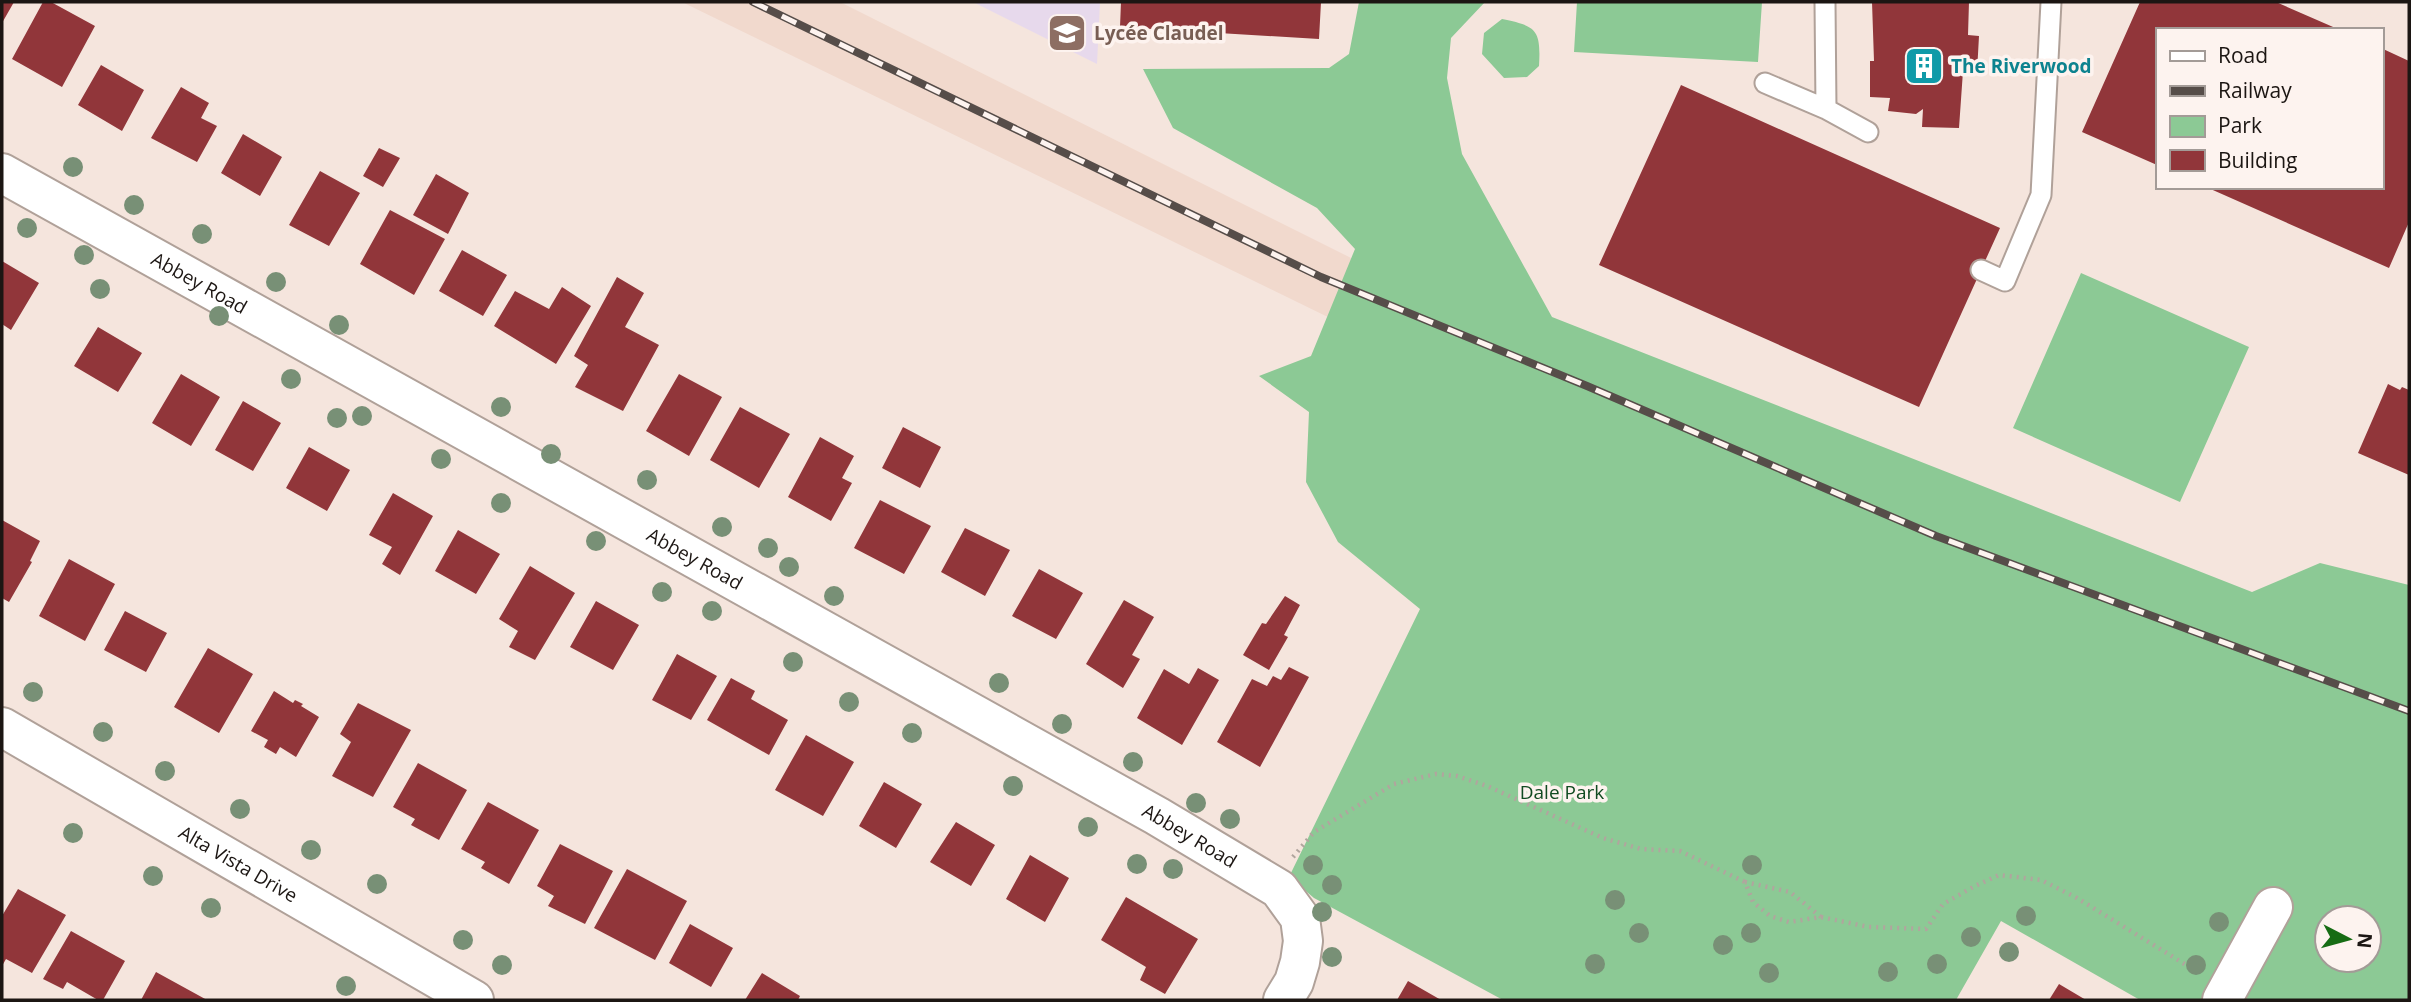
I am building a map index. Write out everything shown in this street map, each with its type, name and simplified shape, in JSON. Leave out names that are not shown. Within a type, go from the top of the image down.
[{"type":"street","name":"Abbey Road","points":[[2,173],[1157,816],[1279,889],[1300,918],[1303,941],[1294,982],[1283,1000]]},
{"type":"street","name":"Alta Vista Drive","points":[[2,727],[474,1000]]},
{"type":"street","points":[[2224,995],[2273,907]]},
{"type":"lane","points":[[1825,2],[1826,109]]},
{"type":"lane","points":[[1981,270],[2005,281],[2041,195],[2051,2]]},
{"type":"lane","points":[[1765,83],[1826,109],[1868,132]]},
{"type":"path","points":[[1279,889],[1287,864],[1314,832],[1394,784],[1436,774],[1457,776],[1488,786],[1604,838],[1640,849],[1679,851],[1745,882],[1790,892],[1821,917]]},
{"type":"path","points":[[1745,882],[1753,902],[1770,916],[1789,922],[1821,917],[1869,927],[1926,929],[1943,904],[1999,875],[2041,880],[2077,898],[2224,995]]},
{"type":"shaded area","points":[[682,2],[840,2],[1401,283],[1377,341]]},
{"type":"shaded area","name":"Lycée Claudel","points":[[973,2],[1100,2],[1097,64]]},
{"type":"green space","name":"Dale Park","points":[[1359,2],[1485,2],[1451,38],[1447,78],[1462,154],[1552,317],[2252,592],[2320,563],[2409,585],[2409,1000],[2140,1000],[2001,921],[1956,1000],[1503,1000],[1314,898],[1289,877],[1420,609],[1338,542],[1306,482],[1309,412],[1259,376],[1311,356],[1355,249],[1317,208],[1173,128],[1143,69],[1329,68],[1349,54]]},
{"type":"green space","points":[[1577,2],[1762,2],[1758,62],[1574,52]]},
{"type":"green space","points":[[1502,19],[1530,27],[1537,37],[1539,66],[1527,77],[1504,78],[1482,54],[1484,33]]},
{"type":"green space","points":[[2081,273],[2249,347],[2180,502],[2013,428]]},
{"type":"building","points":[[2,2],[14,2],[2,23]]},
{"type":"building","points":[[43,2],[51,2],[95,26],[62,87],[12,59]]},
{"type":"building","points":[[1121,2],[1321,2],[1319,39],[1120,27]]},
{"type":"building","name":"The Riverwood","points":[[1872,2],[1969,2],[1968,35],[1979,36],[1977,72],[1963,71],[1959,128],[1922,127],[1923,109],[1916,114],[1888,111],[1890,98],[1870,97],[1870,61],[1874,61]]},
{"type":"building","points":[[2140,2],[2276,2],[2335,28],[2156,28],[2156,165],[2082,132]]},
{"type":"building","points":[[2383,49],[2409,61],[2409,222],[2389,268],[2211,189],[2383,189]]},
{"type":"building","points":[[101,65],[144,90],[122,131],[78,105]]},
{"type":"building","points":[[1681,85],[2000,228],[1919,407],[1599,265]]},
{"type":"building","points":[[181,87],[209,103],[201,118],[217,126],[197,162],[151,138]]},
{"type":"building","points":[[243,134],[282,157],[260,196],[221,173]]},
{"type":"building","points":[[379,148],[400,158],[383,187],[363,176]]},
{"type":"building","points":[[320,171],[360,193],[329,246],[289,225]]},
{"type":"building","points":[[436,174],[469,193],[448,234],[413,215]]},
{"type":"building","points":[[390,210],[445,239],[414,295],[360,264]]},
{"type":"building","points":[[462,250],[507,275],[483,316],[439,291]]},
{"type":"building","points":[[2,261],[39,283],[11,330],[2,324]]},
{"type":"building","points":[[617,277],[644,293],[625,327],[659,345],[623,411],[575,387],[588,365],[574,356]]},
{"type":"building","points":[[562,287],[591,306],[556,364],[494,326],[515,291],[549,309]]},
{"type":"building","points":[[98,327],[142,353],[118,392],[74,366]]},
{"type":"building","points":[[181,374],[220,397],[191,446],[152,423]]},
{"type":"building","points":[[679,374],[722,397],[689,456],[646,431]]},
{"type":"building","points":[[2388,384],[2400,390],[2402,387],[2409,390],[2409,475],[2358,453]]},
{"type":"building","points":[[243,401],[281,423],[253,471],[215,450]]},
{"type":"building","points":[[740,407],[790,434],[759,488],[710,460]]},
{"type":"building","points":[[903,427],[941,447],[920,488],[882,468]]},
{"type":"building","points":[[820,437],[854,456],[842,478],[852,483],[831,521],[788,497]]},
{"type":"building","points":[[309,447],[350,470],[327,511],[286,488]]},
{"type":"building","points":[[393,493],[433,516],[400,575],[382,564],[392,547],[369,535]]},
{"type":"building","points":[[880,500],[931,526],[904,574],[854,548]]},
{"type":"building","points":[[2,520],[40,541],[30,561],[32,562],[9,602],[2,598]]},
{"type":"building","points":[[965,528],[1010,550],[985,596],[941,572]]},
{"type":"building","points":[[458,530],[500,554],[476,594],[435,571]]},
{"type":"building","points":[[69,559],[115,584],[85,641],[39,616]]},
{"type":"building","points":[[530,566],[575,593],[535,660],[509,647],[518,631],[499,619]]},
{"type":"building","points":[[1039,569],[1083,593],[1056,639],[1012,616]]},
{"type":"building","points":[[1285,596],[1300,605],[1284,635],[1288,637],[1269,670],[1243,655],[1262,623],[1266,624]]},
{"type":"building","points":[[1124,600],[1154,617],[1132,655],[1140,659],[1123,688],[1086,664]]},
{"type":"building","points":[[596,601],[639,625],[613,670],[570,647]]},
{"type":"building","points":[[125,611],[167,633],[146,672],[104,650]]},
{"type":"building","points":[[208,648],[253,674],[219,733],[174,707]]},
{"type":"building","points":[[677,654],[717,676],[691,720],[652,700]]},
{"type":"building","points":[[1289,667],[1309,677],[1260,767],[1217,742],[1252,679],[1267,686],[1273,676],[1281,680]]},
{"type":"building","points":[[1198,668],[1219,680],[1182,745],[1137,718],[1164,669],[1189,684]]},
{"type":"building","points":[[731,678],[755,691],[751,699],[788,720],[769,755],[707,720]]},
{"type":"building","points":[[274,691],[293,703],[295,700],[303,704],[301,706],[319,717],[296,757],[280,747],[276,754],[264,747],[268,740],[251,731]]},
{"type":"building","points":[[358,703],[411,730],[373,797],[332,776],[351,742],[340,734]]},
{"type":"building","points":[[806,735],[854,762],[823,816],[775,790]]},
{"type":"building","points":[[418,763],[467,790],[439,840],[411,825],[415,819],[393,807]]},
{"type":"building","points":[[884,782],[922,804],[896,848],[859,826]]},
{"type":"building","points":[[488,802],[539,830],[509,884],[481,868],[485,862],[461,849]]},
{"type":"building","points":[[956,822],[995,845],[971,886],[930,862]]},
{"type":"building","points":[[560,844],[613,871],[585,924],[548,906],[554,896],[537,886]]},
{"type":"building","points":[[1030,855],[1069,878],[1045,922],[1006,899]]},
{"type":"building","points":[[627,869],[687,901],[655,960],[594,928]]},
{"type":"building","points":[[18,889],[66,915],[32,973],[6,959],[2,966],[2,916]]},
{"type":"building","points":[[1126,897],[1198,939],[1165,994],[1140,980],[1146,967],[1101,940]]},
{"type":"building","points":[[690,924],[733,948],[711,987],[669,963]]},
{"type":"building","points":[[71,931],[125,961],[103,1000],[98,1000],[67,982],[63,989],[43,979]]},
{"type":"building","points":[[156,972],[207,1000],[141,1000]]},
{"type":"building","points":[[762,973],[800,996],[798,1000],[745,1000]]},
{"type":"building","points":[[1408,981],[1441,1000],[1397,1000]]},
{"type":"building","points":[[2059,984],[2086,1000],[2049,1000]]},
{"type":"railway","points":[[753,2],[1321,277],[1587,386],[1936,536],[2409,711]]},
{"type":"place","name":"Lycée Claudel","points":[[1067,33]]},
{"type":"place","name":"The Riverwood","points":[[1924,66]]}]
